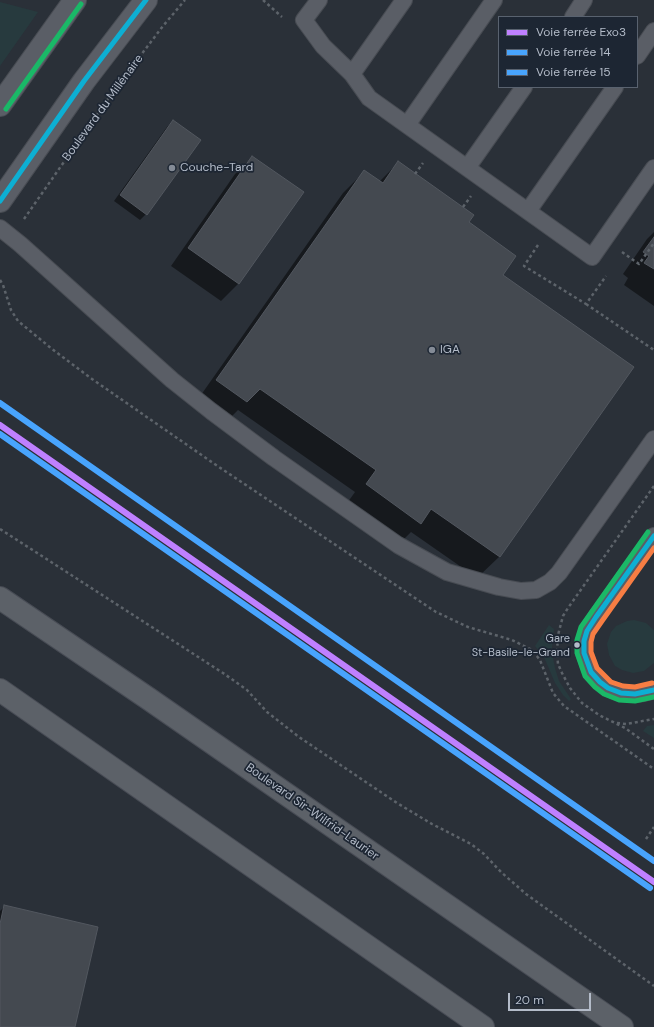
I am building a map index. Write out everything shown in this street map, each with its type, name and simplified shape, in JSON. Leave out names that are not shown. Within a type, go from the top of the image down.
[{"type":"main road","name":"Boulevard Sir-Wilfrid-Laurier","points":[[0,598],[156,704],[622,1027]]},
{"type":"main road","points":[[0,690],[483,1027]]},
{"type":"street","points":[[0,105],[75,0]]},
{"type":"street","points":[[0,200],[84,81],[146,0]]},
{"type":"lane","points":[[319,0],[304,20],[323,46],[352,74],[369,98],[592,257],[654,168]]},
{"type":"lane","points":[[352,74],[404,0]]},
{"type":"lane","points":[[407,125],[494,0]]},
{"type":"lane","points":[[574,16],[584,0]]},
{"type":"lane","points":[[638,55],[654,31]]},
{"type":"lane","points":[[467,168],[523,88]]},
{"type":"lane","points":[[528,211],[614,88]]},
{"type":"lane","points":[[0,228],[26,249],[172,380],[211,411],[274,458],[398,545],[447,572],[499,587],[521,591],[536,590],[550,582],[559,573],[654,439]]},
{"type":"lane","points":[[654,536],[596,617],[587,631],[584,641],[584,653],[592,672],[600,682],[608,688],[621,693],[635,694],[654,690]]},
{"type":"path","name":"Boulevard du Millénaire","points":[[24,219],[115,89],[159,31],[185,0]]},
{"type":"path","points":[[415,174],[426,158]]},
{"type":"path","points":[[463,207],[474,192]]},
{"type":"path","points":[[0,280],[3,284],[11,310],[23,326],[92,379],[146,418],[274,505],[436,612],[462,625],[512,640],[532,650],[540,660],[553,693],[559,702],[654,769]]},
{"type":"path","points":[[586,304],[654,350]]},
{"type":"path","points":[[0,529],[223,673],[247,690],[268,712],[299,737],[384,794],[432,824],[470,844],[484,854],[501,872],[526,894],[654,986]]},
{"type":"path","points":[[612,722],[626,724],[654,719]]},
{"type":"path","points":[[646,839],[654,827]]},
{"type":"green space","points":[[0,2],[38,12],[0,66]]},
{"type":"green space","points":[[634,620],[646,623],[654,630],[654,663],[644,671],[633,673],[615,666],[609,655],[607,644],[611,632],[616,626],[627,621]]},
{"type":"green space","points":[[549,625],[554,629],[552,647],[555,668],[559,681],[571,699],[569,701],[555,683],[544,657],[535,646]]},
{"type":"green space","points":[[654,725],[654,738],[643,731],[647,726]]},
{"type":"building","points":[[173,120],[201,140],[147,215],[120,195]]},
{"type":"building","points":[[252,156],[304,192],[239,284],[188,248]]},
{"type":"building","points":[[398,161],[474,215],[469,222],[516,256],[503,275],[634,367],[500,557],[431,509],[421,524],[366,484],[376,470],[260,389],[247,402],[216,380],[364,170],[383,183]]},
{"type":"building","points":[[654,237],[654,269],[644,263],[649,256],[643,252]]},
{"type":"building","points":[[4,905],[98,927],[75,1027],[0,1027],[0,924]]},
{"type":"rail line","name":"14","points":[[0,403],[654,861]]},
{"type":"rail line","name":"Exo3","points":[[0,425],[654,882]]},
{"type":"rail line","name":"15","points":[[0,434],[650,888]]},
{"type":"transit line","points":[[0,201],[84,81],[146,0]]},
{"type":"transit line","points":[[6,109],[81,4]]},
{"type":"transit line","points":[[648,532],[581,627],[577,640],[577,653],[585,676],[604,694],[619,700],[635,701],[654,697]]},
{"type":"transit line","points":[[654,536],[596,617],[587,631],[584,641],[584,653],[591,672],[608,688],[621,693],[635,694],[654,690]]},
{"type":"transit line","points":[[652,683],[635,687],[623,686],[611,682],[597,668],[591,652],[591,642],[593,634],[654,548]]},
{"type":"place","name":"Couche-Tard","points":[[172,168]]},
{"type":"place","name":"IGA","points":[[432,350]]},
{"type":"place","name":"Gare St-Basile-le-Grand","points":[[577,645]]}]
